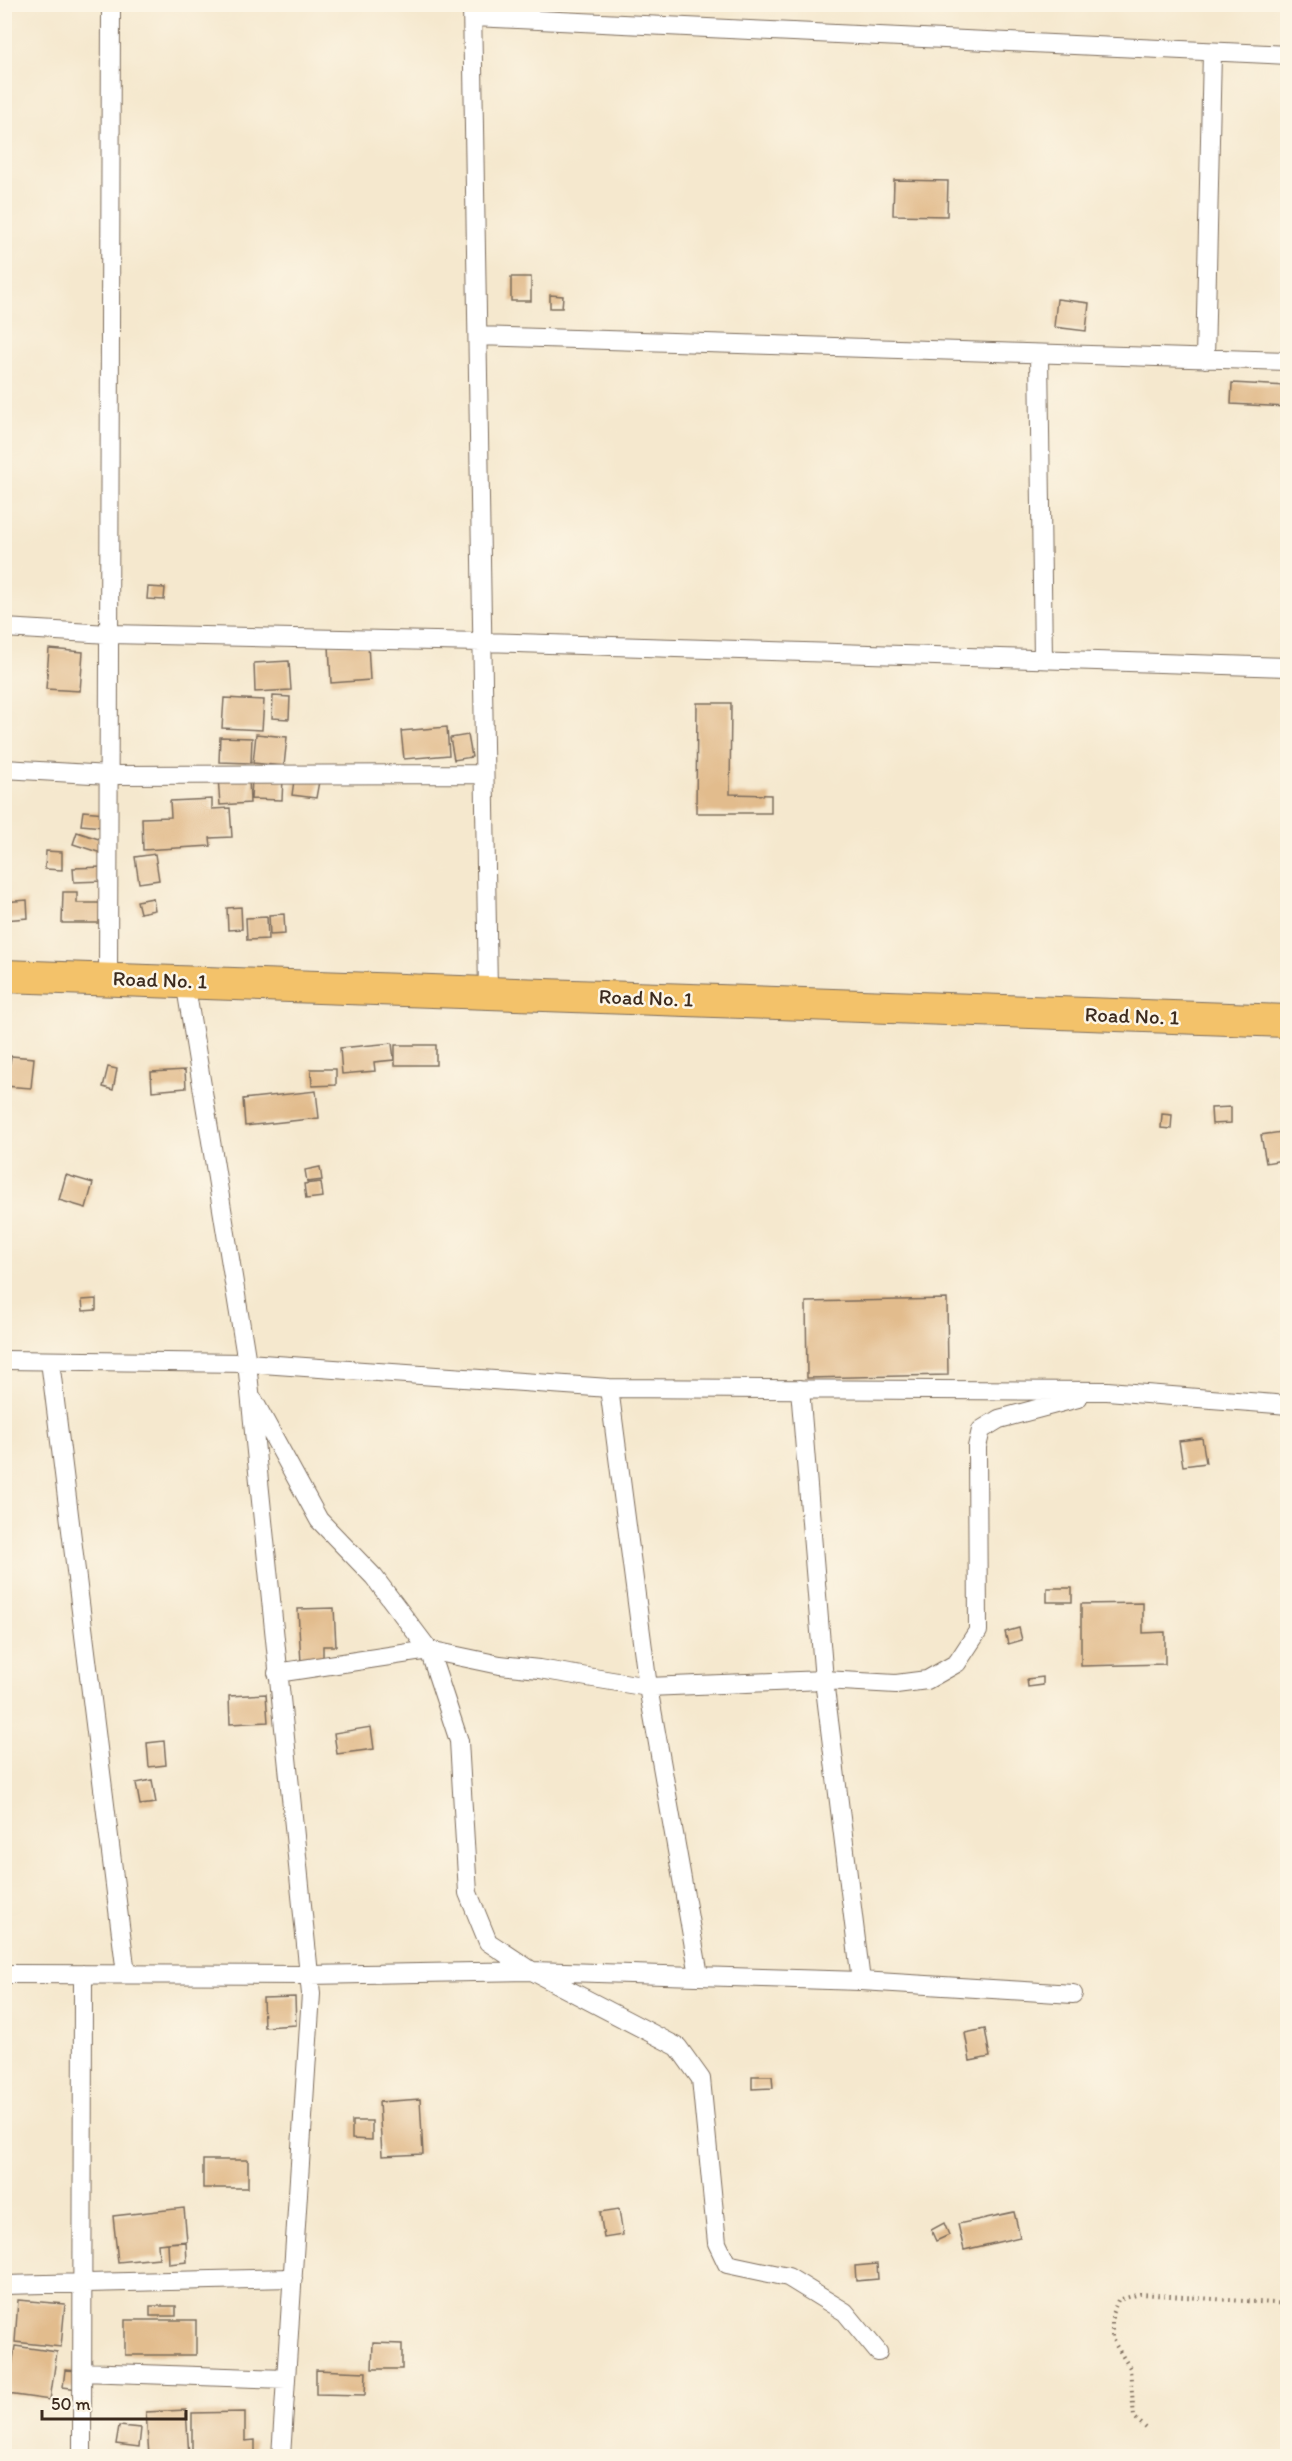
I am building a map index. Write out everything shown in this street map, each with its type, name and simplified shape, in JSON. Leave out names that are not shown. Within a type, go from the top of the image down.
[{"type":"highway","name":"Road No. 1","points":[[4,976],[1287,1021]]},
{"type":"street","points":[[108,978],[111,4]]},
{"type":"street","points":[[488,992],[472,11],[1287,55]]},
{"type":"street","points":[[1205,359],[1212,52]]},
{"type":"street","points":[[478,336],[1287,361]]},
{"type":"street","points":[[1039,354],[1043,659]]},
{"type":"street","points":[[4,628],[109,634],[482,642],[1287,667]]},
{"type":"street","points":[[4,769],[109,775],[484,774]]},
{"type":"street","points":[[185,981],[247,1363],[310,1994],[281,2457]]},
{"type":"street","points":[[4,1360],[247,1363],[609,1388],[1107,1391],[1287,1405]]},
{"type":"street","points":[[50,1361],[126,1974]]},
{"type":"street","points":[[609,1388],[648,1687],[699,1975]]},
{"type":"street","points":[[800,1389],[824,1680],[861,1982]]},
{"type":"street","points":[[277,1673],[429,1650],[500,1665],[539,1668],[648,1687],[824,1680],[896,1684],[927,1680],[957,1663],[978,1631],[976,1447],[981,1430],[999,1419],[1107,1391]]},
{"type":"street","points":[[250,1394],[319,1520],[374,1577],[429,1650],[459,1741],[468,1893],[488,1942],[532,1971],[678,2047],[701,2079],[717,2243],[727,2264],[788,2277],[845,2312],[878,2352]]},
{"type":"street","points":[[4,1974],[308,1975],[532,1971],[699,1975],[1073,1994]]},
{"type":"street","points":[[82,2457],[83,1974]]},
{"type":"street","points":[[4,2285],[293,2278]]},
{"type":"street","points":[[82,2372],[286,2379]]},
{"type":"path","points":[[1146,2428],[1134,2417],[1130,2368],[1112,2339],[1112,2314],[1118,2300],[1140,2294],[1287,2304]]},
{"type":"building","points":[[894,180],[948,181],[947,216],[893,215]]},
{"type":"building","points":[[511,277],[531,277],[531,301],[511,301]]},
{"type":"building","points":[[550,295],[563,296],[562,308],[550,308]]},
{"type":"building","points":[[1057,299],[1089,303],[1086,331],[1054,327]]},
{"type":"building","points":[[1232,383],[1288,386],[1288,407],[1231,404]]},
{"type":"building","points":[[148,587],[165,588],[164,600],[147,599]]},
{"type":"building","points":[[368,644],[370,680],[331,683],[329,646]]},
{"type":"building","points":[[49,649],[83,652],[80,691],[46,689]]},
{"type":"building","points":[[289,661],[291,690],[255,692],[254,663]]},
{"type":"building","points":[[273,696],[290,697],[289,719],[272,718]]},
{"type":"building","points":[[224,698],[264,700],[262,730],[222,728]]},
{"type":"building","points":[[697,703],[731,703],[730,794],[771,795],[771,813],[696,813]]},
{"type":"building","points":[[447,727],[449,755],[404,759],[401,731]]},
{"type":"building","points":[[256,734],[287,737],[284,766],[253,763]]},
{"type":"building","points":[[468,735],[472,757],[454,760],[450,738]]},
{"type":"building","points":[[220,737],[252,738],[251,763],[219,762]]},
{"type":"building","points":[[295,773],[320,776],[316,798],[292,795]]},
{"type":"building","points":[[249,776],[250,803],[220,805],[218,777]]},
{"type":"building","points":[[252,778],[283,778],[282,800],[251,799]]},
{"type":"building","points":[[212,799],[212,809],[230,808],[232,837],[210,838],[211,846],[143,850],[142,818],[171,817],[170,801]]},
{"type":"building","points":[[83,811],[105,813],[103,827],[81,825]]},
{"type":"building","points":[[77,832],[105,841],[101,853],[73,844]]},
{"type":"building","points":[[46,851],[62,852],[62,870],[45,869]]},
{"type":"building","points":[[155,854],[159,880],[139,883],[135,857]]},
{"type":"building","points":[[103,867],[103,881],[74,882],[73,868]]},
{"type":"building","points":[[63,892],[77,892],[77,903],[111,903],[111,923],[62,923]]},
{"type":"building","points":[[153,898],[155,910],[140,913],[137,901]]},
{"type":"building","points":[[27,900],[28,918],[4,920],[4,902]]},
{"type":"building","points":[[241,907],[242,929],[228,930],[227,908]]},
{"type":"building","points":[[284,914],[285,934],[270,935],[269,915]]},
{"type":"building","points":[[267,917],[268,939],[247,940],[246,918]]},
{"type":"building","points":[[392,1043],[394,1060],[374,1062],[375,1071],[342,1074],[340,1048]]},
{"type":"building","points":[[395,1045],[436,1045],[436,1065],[395,1065]]},
{"type":"building","points":[[11,1056],[34,1058],[31,1088],[4,1086],[4,1063],[10,1063]]},
{"type":"building","points":[[108,1067],[117,1069],[113,1090],[103,1087]]},
{"type":"building","points":[[311,1069],[336,1069],[336,1085],[312,1086]]},
{"type":"building","points":[[185,1070],[186,1088],[152,1091],[151,1072]]},
{"type":"building","points":[[316,1091],[319,1118],[245,1126],[243,1099]]},
{"type":"building","points":[[1231,1107],[1231,1123],[1212,1124],[1211,1108]]},
{"type":"building","points":[[1162,1114],[1172,1115],[1171,1129],[1161,1128]]},
{"type":"building","points":[[1288,1131],[1288,1159],[1266,1163],[1261,1135]]},
{"type":"building","points":[[320,1167],[322,1180],[307,1182],[305,1170]]},
{"type":"building","points":[[66,1175],[93,1183],[86,1208],[59,1200]]},
{"type":"building","points":[[321,1182],[323,1197],[306,1199],[304,1184]]},
{"type":"building","points":[[96,1299],[96,1310],[83,1311],[82,1300]]},
{"type":"building","points":[[947,1299],[948,1375],[807,1378],[806,1302]]},
{"type":"building","points":[[1202,1438],[1206,1463],[1183,1466],[1179,1441]]},
{"type":"building","points":[[1047,1588],[1072,1588],[1072,1602],[1047,1602]]},
{"type":"building","points":[[1143,1603],[1143,1633],[1165,1632],[1165,1664],[1081,1666],[1081,1604]]},
{"type":"building","points":[[334,1608],[336,1646],[323,1646],[323,1662],[301,1663],[298,1609]]},
{"type":"building","points":[[1019,1628],[1022,1640],[1008,1644],[1005,1632]]},
{"type":"building","points":[[1043,1677],[1043,1685],[1028,1687],[1027,1679]]},
{"type":"building","points":[[266,1694],[268,1722],[230,1724],[229,1696]]},
{"type":"building","points":[[371,1727],[374,1749],[337,1754],[334,1733]]},
{"type":"building","points":[[164,1741],[166,1765],[149,1767],[147,1743]]},
{"type":"building","points":[[152,1780],[156,1803],[140,1805],[136,1783]]},
{"type":"building","points":[[295,1997],[296,2025],[264,2027],[263,1998]]},
{"type":"building","points":[[985,2029],[990,2057],[970,2061],[965,2033]]},
{"type":"building","points":[[752,2076],[772,2076],[773,2088],[752,2089]]},
{"type":"building","points":[[420,2099],[423,2154],[382,2156],[379,2102]]},
{"type":"building","points":[[352,2121],[372,2121],[372,2140],[352,2139]]},
{"type":"building","points":[[203,2160],[248,2160],[248,2188],[203,2188]]},
{"type":"building","points":[[184,2208],[187,2241],[158,2244],[159,2258],[118,2262],[113,2216]]},
{"type":"building","points":[[619,2209],[623,2235],[604,2238],[600,2212]]},
{"type":"building","points":[[1014,2212],[1020,2237],[964,2250],[958,2224]]},
{"type":"building","points":[[944,2223],[949,2235],[936,2241],[931,2230]]},
{"type":"building","points":[[186,2242],[187,2262],[169,2264],[168,2243]]},
{"type":"building","points":[[877,2264],[878,2279],[856,2281],[855,2266]]},
{"type":"building","points":[[18,2300],[65,2304],[61,2347],[15,2342]]},
{"type":"building","points":[[150,2306],[176,2306],[176,2316],[150,2316]]},
{"type":"building","points":[[125,2320],[196,2320],[196,2355],[125,2355]]},
{"type":"building","points":[[373,2343],[402,2344],[402,2369],[372,2369]]},
{"type":"building","points":[[15,2346],[57,2352],[50,2400],[8,2394]]},
{"type":"building","points":[[65,2370],[80,2371],[78,2389],[63,2387]]},
{"type":"building","points":[[316,2370],[366,2372],[365,2395],[316,2394]]},
{"type":"building","points":[[186,2410],[189,2456],[149,2456],[146,2412]]},
{"type":"building","points":[[245,2412],[245,2441],[255,2440],[255,2456],[192,2456],[192,2413]]},
{"type":"building","points":[[119,2426],[141,2428],[139,2447],[116,2444]]}]
